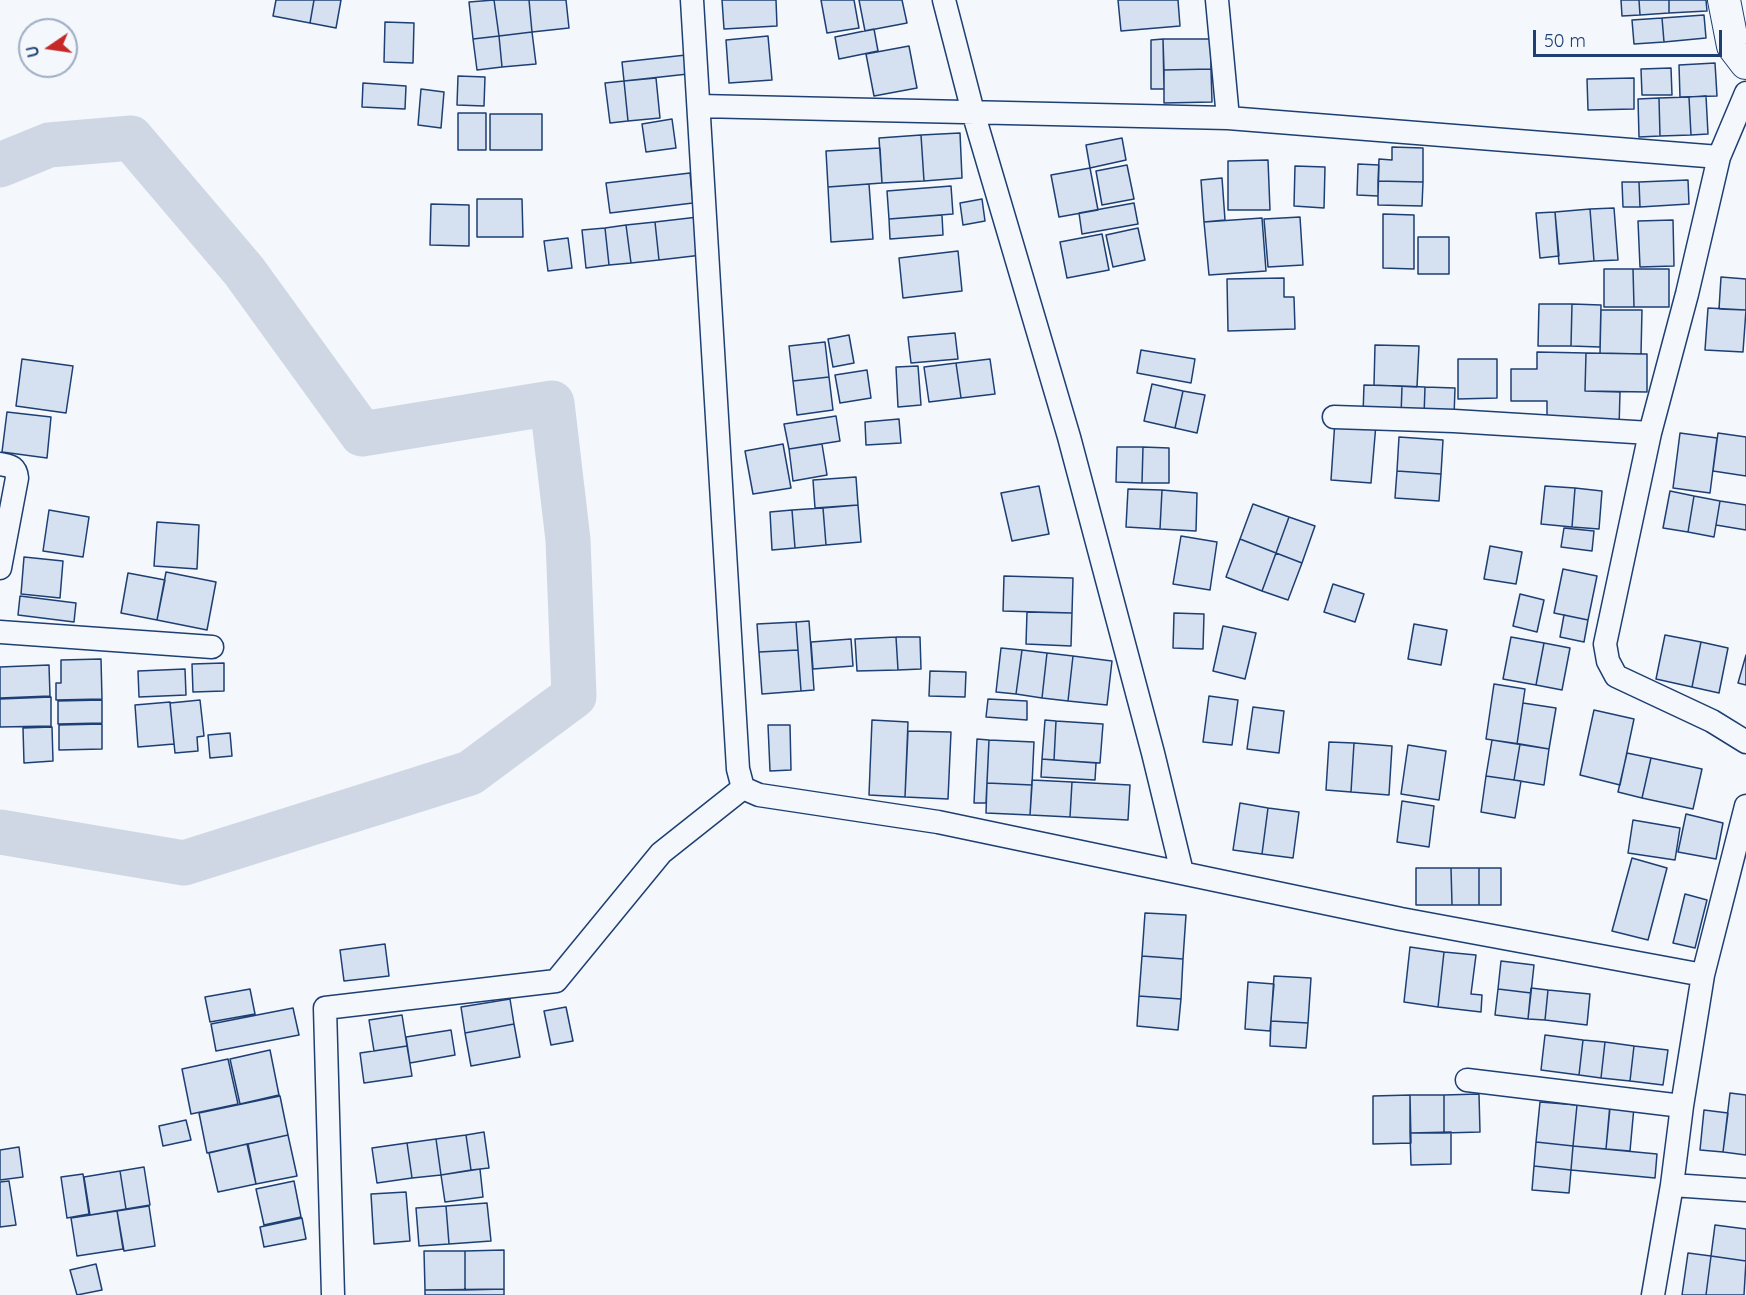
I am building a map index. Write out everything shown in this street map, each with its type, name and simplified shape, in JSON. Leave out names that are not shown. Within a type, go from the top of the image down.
[{"type":"main road","points":[[1724,0],[1733,46],[1746,63]]},
{"type":"street","points":[[692,0],[738,769],[743,788]]},
{"type":"street","points":[[945,0],[973,112],[1069,437],[1153,753],[1182,872]]},
{"type":"street","points":[[1217,0],[1228,118]]},
{"type":"street","points":[[1746,93],[1719,157],[1687,294],[1650,433],[1605,644],[1608,661],[1616,676],[1712,721],[1746,742]]},
{"type":"street","points":[[699,106],[1228,118],[1719,157]]},
{"type":"street","points":[[1334,417],[1454,421],[1650,433]]},
{"type":"street","points":[[0,464],[11,466],[16,471],[17,478],[0,568]]},
{"type":"street","points":[[0,632],[212,647]]},
{"type":"street","points":[[743,788],[759,795],[938,822],[1401,918],[1703,975]]},
{"type":"street","points":[[333,1295],[325,1008],[556,981],[662,853],[743,788]]},
{"type":"street","points":[[1653,1295],[1703,975],[1746,806]]},
{"type":"street","points":[[1467,1080],[1682,1106]]},
{"type":"street","points":[[1672,1185],[1746,1190]]},
{"type":"building","points":[[276,0],[314,0],[310,23],[273,16]]},
{"type":"building","points":[[314,0],[341,0],[336,28],[310,23]]},
{"type":"building","points":[[494,0],[499,36],[473,39],[469,2]]},
{"type":"building","points":[[494,0],[529,0],[532,32],[499,36]]},
{"type":"building","points":[[529,0],[566,0],[569,28],[532,32]]},
{"type":"building","points":[[722,0],[776,0],[777,26],[724,29]]},
{"type":"building","points":[[821,0],[854,0],[859,28],[827,33]]},
{"type":"building","points":[[859,0],[902,0],[907,23],[865,31]]},
{"type":"building","points":[[1118,0],[1178,0],[1180,26],[1121,31]]},
{"type":"building","points":[[1621,0],[1639,0],[1640,15],[1622,16]]},
{"type":"building","points":[[1639,0],[1669,0],[1669,13],[1640,15]]},
{"type":"building","points":[[1669,0],[1706,0],[1707,11],[1669,13]]},
{"type":"building","points":[[1704,15],[1706,38],[1664,42],[1662,18]]},
{"type":"building","points":[[1662,18],[1664,42],[1634,44],[1632,20]]},
{"type":"building","points":[[385,22],[414,23],[413,63],[384,62]]},
{"type":"building","points":[[874,29],[878,51],[839,59],[835,37]]},
{"type":"building","points":[[532,32],[536,64],[502,67],[499,36]]},
{"type":"building","points":[[499,36],[502,67],[477,70],[473,39]]},
{"type":"building","points":[[768,36],[772,80],[729,83],[726,40]]},
{"type":"building","points":[[1163,39],[1164,89],[1151,89],[1151,40]]},
{"type":"building","points":[[1163,39],[1211,39],[1211,69],[1164,70]]},
{"type":"building","points":[[909,46],[917,88],[874,96],[866,54]]},
{"type":"building","points":[[686,55],[688,74],[624,81],[622,62]]},
{"type":"building","points":[[1715,63],[1717,96],[1680,97],[1679,65]]},
{"type":"building","points":[[1671,68],[1672,95],[1642,95],[1641,69]]},
{"type":"building","points":[[1211,69],[1212,102],[1164,103],[1164,70]]},
{"type":"building","points":[[458,76],[485,77],[484,106],[457,105]]},
{"type":"building","points":[[656,78],[660,118],[628,121],[624,81]]},
{"type":"building","points":[[1634,78],[1634,109],[1588,110],[1587,79]]},
{"type":"building","points":[[624,81],[628,121],[610,123],[605,83]]},
{"type":"building","points":[[363,83],[406,86],[405,109],[362,107]]},
{"type":"building","points":[[421,89],[444,92],[441,128],[418,125]]},
{"type":"building","points":[[1706,96],[1708,134],[1691,135],[1689,97]]},
{"type":"building","points":[[1689,97],[1691,135],[1660,136],[1659,98]]},
{"type":"building","points":[[1659,98],[1660,136],[1639,137],[1638,99]]},
{"type":"building","points":[[458,113],[486,113],[486,150],[458,150]]},
{"type":"building","points":[[490,114],[542,114],[542,150],[490,150]]},
{"type":"building","points":[[672,119],[676,148],[646,152],[642,124]]},
{"type":"building","points":[[960,133],[962,178],[924,181],[921,135]]},
{"type":"building","points":[[921,135],[924,181],[882,183],[879,138]]},
{"type":"building","points":[[1122,138],[1126,160],[1090,168],[1086,145]]},
{"type":"building","points":[[1392,147],[1423,148],[1423,182],[1378,181],[1379,159],[1392,160]]},
{"type":"building","points":[[880,148],[882,183],[828,187],[826,151]]},
{"type":"building","points":[[1268,160],[1270,210],[1228,210],[1228,161]]},
{"type":"building","points":[[1358,164],[1379,165],[1378,196],[1357,195]]},
{"type":"building","points":[[1127,165],[1134,199],[1102,205],[1096,171]]},
{"type":"building","points":[[1295,166],[1325,167],[1324,208],[1294,206]]},
{"type":"building","points":[[1090,168],[1098,210],[1059,217],[1051,175]]},
{"type":"building","points":[[690,173],[693,203],[610,213],[606,183]]},
{"type":"building","points":[[1222,178],[1225,220],[1204,222],[1201,180]]},
{"type":"building","points":[[1688,180],[1689,204],[1640,207],[1639,182]]},
{"type":"building","points":[[1378,181],[1423,182],[1422,206],[1378,205]]},
{"type":"building","points":[[1622,182],[1639,182],[1640,207],[1623,207]]},
{"type":"building","points":[[869,184],[873,239],[831,242],[828,187]]},
{"type":"building","points":[[951,186],[953,214],[889,219],[887,191]]},
{"type":"building","points":[[477,199],[522,199],[523,237],[477,237]]},
{"type":"building","points":[[982,199],[985,221],[963,225],[960,203]]},
{"type":"building","points":[[1134,203],[1138,224],[1082,234],[1079,213]]},
{"type":"building","points":[[431,204],[469,205],[469,246],[430,245]]},
{"type":"building","points":[[1614,208],[1618,260],[1594,261],[1590,209]]},
{"type":"building","points":[[1590,209],[1594,261],[1559,264],[1555,212]]},
{"type":"building","points":[[1555,212],[1559,256],[1540,258],[1536,213]]},
{"type":"building","points":[[1383,214],[1414,215],[1414,269],[1383,268]]},
{"type":"building","points":[[942,215],[943,235],[890,239],[889,219]]},
{"type":"building","points":[[698,217],[702,255],[659,260],[655,222]]},
{"type":"building","points":[[1300,217],[1303,265],[1268,267],[1264,219]]},
{"type":"building","points":[[1262,218],[1266,271],[1209,275],[1204,222]]},
{"type":"building","points":[[1673,220],[1674,266],[1640,267],[1638,221]]},
{"type":"building","points":[[655,222],[659,260],[631,263],[626,225]]},
{"type":"building","points":[[626,225],[631,263],[609,265],[605,228]]},
{"type":"building","points":[[605,228],[609,265],[586,268],[582,230]]},
{"type":"building","points":[[1138,228],[1145,260],[1113,267],[1106,235]]},
{"type":"building","points":[[1102,234],[1109,270],[1067,278],[1060,242]]},
{"type":"building","points":[[1418,237],[1449,237],[1449,274],[1418,274]]},
{"type":"building","points":[[568,238],[572,268],[548,271],[544,241]]},
{"type":"building","points":[[958,251],[962,291],[903,298],[899,258]]},
{"type":"building","points":[[1604,269],[1633,269],[1634,307],[1604,307]]},
{"type":"building","points":[[1633,269],[1669,269],[1669,307],[1634,307]]},
{"type":"building","points":[[1721,277],[1746,279],[1746,310],[1719,309]]},
{"type":"building","points":[[1284,278],[1284,297],[1294,297],[1295,329],[1228,331],[1227,279]]},
{"type":"building","points":[[1539,304],[1572,304],[1571,346],[1538,346]]},
{"type":"building","points":[[1572,304],[1601,305],[1600,347],[1571,346]]},
{"type":"building","points":[[1708,308],[1746,310],[1743,352],[1705,350]]},
{"type":"building","points":[[1601,310],[1642,310],[1641,354],[1600,353]]},
{"type":"building","points":[[955,333],[958,359],[911,363],[908,337]]},
{"type":"building","points":[[849,335],[854,363],[833,367],[828,339]]},
{"type":"building","points":[[825,342],[829,377],[793,381],[789,346]]},
{"type":"building","points":[[1375,345],[1419,346],[1417,387],[1374,385]]},
{"type":"building","points":[[1141,350],[1195,359],[1191,383],[1137,373]]},
{"type":"building","points":[[1537,352],[1586,353],[1585,391],[1620,392],[1619,428],[1547,427],[1547,401],[1511,401],[1511,369],[1537,369]]},
{"type":"building","points":[[1586,353],[1647,354],[1647,392],[1585,391]]},
{"type":"building","points":[[22,359],[73,366],[66,413],[16,406]]},
{"type":"building","points":[[990,359],[995,394],[961,398],[956,363]]},
{"type":"building","points":[[1458,359],[1497,359],[1497,398],[1458,399]]},
{"type":"building","points":[[956,363],[961,398],[929,402],[924,367]]},
{"type":"building","points":[[918,366],[921,405],[898,407],[896,367]]},
{"type":"building","points":[[867,370],[871,398],[840,403],[835,375]]},
{"type":"building","points":[[829,377],[833,410],[797,415],[793,381]]},
{"type":"building","points":[[1152,384],[1183,391],[1175,428],[1144,421]]},
{"type":"building","points":[[1364,385],[1402,386],[1401,416],[1363,414]]},
{"type":"building","points":[[1402,386],[1425,387],[1424,416],[1401,416]]},
{"type":"building","points":[[1425,387],[1455,388],[1454,417],[1424,416]]},
{"type":"building","points":[[1183,391],[1205,395],[1197,433],[1175,428]]},
{"type":"building","points":[[7,412],[51,417],[47,458],[2,452]]},
{"type":"building","points":[[836,416],[840,441],[789,449],[784,424]]},
{"type":"building","points":[[899,419],[901,443],[866,445],[865,422]]},
{"type":"building","points":[[1335,420],[1376,424],[1371,483],[1331,480]]},
{"type":"building","points":[[1680,433],[1717,438],[1710,493],[1673,488]]},
{"type":"building","points":[[1718,433],[1746,437],[1746,476],[1713,471]]},
{"type":"building","points":[[1399,437],[1443,440],[1441,474],[1397,471]]},
{"type":"building","points":[[783,444],[791,488],[753,494],[745,451]]},
{"type":"building","points":[[822,444],[827,475],[793,481],[789,449]]},
{"type":"building","points":[[1117,447],[1143,447],[1142,483],[1116,482]]},
{"type":"building","points":[[1143,447],[1169,448],[1169,483],[1142,483]]},
{"type":"building","points":[[1397,471],[1441,474],[1439,501],[1395,498]]},
{"type":"building","points":[[856,477],[858,505],[815,508],[813,480]]},
{"type":"building","points":[[1039,486],[1049,534],[1012,541],[1001,493]]},
{"type":"building","points":[[1545,486],[1575,488],[1572,527],[1541,524]]},
{"type":"building","points":[[1575,488],[1602,491],[1599,529],[1572,527]]},
{"type":"building","points":[[1128,489],[1162,490],[1160,529],[1126,527]]},
{"type":"building","points":[[1162,490],[1197,493],[1196,531],[1160,529]]},
{"type":"building","points":[[1670,491],[1694,496],[1688,532],[1663,528]]},
{"type":"building","points":[[1694,496],[1720,501],[1714,537],[1688,532]]},
{"type":"building","points":[[1720,501],[1746,505],[1746,530],[1716,525]]},
{"type":"building","points":[[1253,504],[1289,517],[1276,553],[1240,539]]},
{"type":"building","points":[[858,505],[861,542],[826,545],[823,508]]},
{"type":"building","points":[[823,508],[826,545],[795,548],[792,510]]},
{"type":"building","points":[[49,510],[89,517],[83,557],[43,551]]},
{"type":"building","points":[[792,510],[795,548],[772,550],[770,512]]},
{"type":"building","points":[[1289,517],[1315,526],[1302,563],[1276,553]]},
{"type":"building","points":[[157,522],[199,525],[197,569],[154,566]]},
{"type":"building","points":[[1564,528],[1594,531],[1592,551],[1561,547]]},
{"type":"building","points":[[1181,536],[1217,542],[1210,590],[1173,584]]},
{"type":"building","points":[[1240,539],[1276,553],[1262,591],[1226,577]]},
{"type":"building","points":[[1490,546],[1522,552],[1516,584],[1484,579]]},
{"type":"building","points":[[1276,553],[1302,563],[1288,600],[1262,591]]},
{"type":"building","points":[[24,557],[63,561],[60,598],[21,594]]},
{"type":"building","points":[[1563,569],[1597,576],[1588,620],[1554,613]]},
{"type":"building","points":[[166,572],[216,582],[207,630],[157,620]]},
{"type":"building","points":[[128,573],[165,580],[157,620],[121,613]]},
{"type":"building","points":[[1004,576],[1073,578],[1072,613],[1003,611]]},
{"type":"building","points":[[1333,584],[1364,594],[1355,622],[1324,612]]},
{"type":"building","points":[[1520,594],[1544,600],[1537,632],[1513,626]]},
{"type":"building","points":[[20,596],[76,603],[74,622],[18,615]]},
{"type":"building","points":[[1027,612],[1072,613],[1071,646],[1026,644]]},
{"type":"building","points":[[1174,613],[1204,614],[1203,649],[1173,648]]},
{"type":"building","points":[[1564,615],[1588,620],[1584,642],[1560,637]]},
{"type":"building","points":[[809,621],[814,690],[801,691],[796,622]]},
{"type":"building","points":[[796,622],[798,650],[759,652],[757,624]]},
{"type":"building","points":[[1414,624],[1447,630],[1441,665],[1408,659]]},
{"type":"building","points":[[1223,626],[1256,633],[1245,679],[1213,671]]},
{"type":"building","points":[[1665,635],[1701,642],[1692,687],[1656,679]]},
{"type":"building","points":[[896,637],[920,637],[921,669],[898,670]]},
{"type":"building","points":[[896,637],[898,670],[857,671],[855,639]]},
{"type":"building","points":[[1511,637],[1544,643],[1536,685],[1503,679]]},
{"type":"building","points":[[851,639],[853,666],[813,669],[811,642]]},
{"type":"building","points":[[1701,642],[1728,648],[1719,693],[1692,687]]},
{"type":"building","points":[[1544,643],[1570,648],[1562,690],[1536,685]]},
{"type":"building","points":[[1001,648],[1022,650],[1016,694],[996,692]]},
{"type":"building","points":[[798,650],[801,691],[762,694],[759,652]]},
{"type":"building","points":[[1022,650],[1047,653],[1042,698],[1016,694]]},
{"type":"building","points":[[1047,653],[1073,656],[1068,701],[1042,698]]},
{"type":"building","points":[[1746,655],[1746,685],[1738,683]]},
{"type":"building","points":[[1073,656],[1112,661],[1107,705],[1068,701]]},
{"type":"building","points":[[101,659],[102,699],[56,700],[56,683],[61,683],[61,660]]},
{"type":"building","points":[[224,663],[224,691],[193,692],[192,664]]},
{"type":"building","points":[[49,665],[50,696],[0,698],[0,667]]},
{"type":"building","points":[[185,669],[186,695],[139,697],[138,671]]},
{"type":"building","points":[[930,671],[966,672],[965,697],[929,696]]},
{"type":"building","points":[[1494,684],[1525,689],[1517,744],[1486,739]]},
{"type":"building","points":[[1209,696],[1238,700],[1232,745],[1203,742]]},
{"type":"building","points":[[51,697],[51,726],[0,727],[0,699]]},
{"type":"building","points":[[988,699],[1027,701],[1027,720],[986,717]]},
{"type":"building","points":[[102,700],[102,723],[58,724],[58,701]]},
{"type":"building","points":[[200,700],[204,736],[197,737],[198,751],[175,753],[170,703]]},
{"type":"building","points":[[170,702],[174,744],[138,747],[135,705]]},
{"type":"building","points":[[1523,703],[1556,708],[1549,749],[1517,744]]},
{"type":"building","points":[[1253,707],[1284,711],[1279,753],[1247,749]]},
{"type":"building","points":[[1594,710],[1634,719],[1620,785],[1580,775]]},
{"type":"building","points":[[872,720],[908,722],[905,797],[869,795]]},
{"type":"building","points":[[1045,720],[1056,721],[1054,760],[1042,759]]},
{"type":"building","points":[[1056,721],[1103,724],[1100,763],[1054,760]]},
{"type":"building","points":[[102,724],[102,749],[59,750],[59,725]]},
{"type":"building","points":[[768,725],[790,725],[791,770],[770,771]]},
{"type":"building","points":[[52,727],[53,761],[24,763],[23,728]]},
{"type":"building","points":[[908,731],[951,732],[948,799],[905,797]]},
{"type":"building","points":[[230,733],[232,756],[210,758],[208,735]]},
{"type":"building","points":[[977,739],[989,740],[986,803],[974,803]]},
{"type":"building","points":[[989,740],[1034,742],[1032,785],[987,783]]},
{"type":"building","points":[[1492,740],[1520,744],[1514,780],[1486,776]]},
{"type":"building","points":[[1329,742],[1354,743],[1351,792],[1326,790]]},
{"type":"building","points":[[1354,743],[1392,746],[1389,795],[1351,792]]},
{"type":"building","points":[[1520,744],[1549,749],[1544,785],[1514,780]]},
{"type":"building","points":[[1408,745],[1446,751],[1439,800],[1401,794]]},
{"type":"building","points":[[1627,753],[1651,758],[1642,798],[1618,792]]},
{"type":"building","points":[[1651,758],[1702,769],[1693,809],[1642,798]]},
{"type":"building","points":[[1042,759],[1096,763],[1095,780],[1041,777]]},
{"type":"building","points":[[1486,776],[1521,781],[1515,818],[1481,812]]},
{"type":"building","points":[[1032,780],[1072,782],[1070,817],[1030,815]]},
{"type":"building","points":[[1072,782],[1130,785],[1128,820],[1070,817]]},
{"type":"building","points":[[987,783],[1032,785],[1030,815],[986,813]]},
{"type":"building","points":[[1402,801],[1434,806],[1429,847],[1397,842]]},
{"type":"building","points":[[1240,803],[1268,808],[1262,854],[1233,850]]},
{"type":"building","points":[[1268,808],[1299,812],[1293,858],[1262,854]]},
{"type":"building","points":[[1686,814],[1723,823],[1716,859],[1678,852]]},
{"type":"building","points":[[1633,820],[1680,828],[1675,860],[1628,853]]},
{"type":"building","points":[[1632,858],[1667,868],[1648,940],[1612,931]]},
{"type":"building","points":[[1416,868],[1451,868],[1452,905],[1416,905]]},
{"type":"building","points":[[1451,868],[1479,868],[1479,905],[1452,905]]},
{"type":"building","points":[[1479,868],[1501,868],[1501,905],[1479,905]]},
{"type":"building","points":[[1685,894],[1707,900],[1695,948],[1673,943]]},
{"type":"building","points":[[1145,913],[1186,915],[1183,959],[1142,956]]},
{"type":"building","points":[[385,944],[389,976],[344,981],[340,950]]},
{"type":"building","points":[[1410,947],[1444,952],[1438,1007],[1404,1002]]},
{"type":"building","points":[[1444,952],[1476,955],[1471,994],[1482,995],[1481,1012],[1438,1007]]},
{"type":"building","points":[[1142,956],[1183,959],[1181,999],[1139,996]]},
{"type":"building","points":[[1501,961],[1534,965],[1531,993],[1498,989]]},
{"type":"building","points":[[1274,976],[1311,978],[1308,1023],[1271,1021]]},
{"type":"building","points":[[1248,982],[1274,984],[1270,1031],[1245,1029]]},
{"type":"building","points":[[1531,988],[1548,990],[1545,1020],[1528,1019]]},
{"type":"building","points":[[250,989],[255,1014],[210,1022],[205,997]]},
{"type":"building","points":[[1498,989],[1531,993],[1528,1019],[1495,1015]]},
{"type":"building","points":[[1548,990],[1590,994],[1587,1025],[1545,1020]]},
{"type":"building","points":[[1139,996],[1181,999],[1178,1030],[1137,1026]]},
{"type":"building","points":[[510,999],[514,1024],[465,1033],[461,1007]]},
{"type":"building","points":[[566,1007],[573,1041],[551,1045],[544,1011]]},
{"type":"building","points":[[293,1008],[299,1035],[216,1051],[211,1024]]},
{"type":"building","points":[[402,1015],[407,1046],[374,1051],[369,1020]]},
{"type":"building","points":[[1271,1021],[1308,1023],[1306,1048],[1270,1046]]},
{"type":"building","points":[[514,1024],[520,1057],[471,1066],[465,1033]]},
{"type":"building","points":[[451,1030],[455,1055],[410,1063],[406,1037]]},
{"type":"building","points":[[1545,1035],[1583,1040],[1579,1075],[1541,1070]]},
{"type":"building","points":[[1583,1040],[1605,1042],[1601,1078],[1579,1075]]},
{"type":"building","points":[[1605,1042],[1634,1046],[1630,1081],[1601,1078]]},
{"type":"building","points":[[407,1046],[412,1076],[364,1083],[360,1053]]},
{"type":"building","points":[[1634,1046],[1668,1050],[1663,1085],[1630,1081]]},
{"type":"building","points":[[270,1050],[279,1095],[240,1104],[230,1059]]},
{"type":"building","points":[[228,1059],[238,1104],[191,1114],[182,1069]]},
{"type":"building","points":[[1730,1093],[1746,1095],[1746,1155],[1723,1152]]},
{"type":"building","points":[[1479,1094],[1480,1132],[1444,1133],[1444,1095]]},
{"type":"building","points":[[1410,1095],[1411,1143],[1373,1144],[1373,1096]]},
{"type":"building","points":[[1410,1095],[1444,1095],[1444,1133],[1410,1133]]},
{"type":"building","points":[[280,1096],[288,1135],[207,1153],[199,1113]]},
{"type":"building","points":[[1540,1102],[1577,1105],[1573,1146],[1536,1142]]},
{"type":"building","points":[[1610,1104],[1634,1107],[1630,1151],[1606,1149]]},
{"type":"building","points":[[1577,1105],[1610,1108],[1606,1149],[1573,1146]]},
{"type":"building","points":[[1704,1110],[1728,1113],[1723,1152],[1700,1150]]},
{"type":"building","points":[[186,1120],[191,1140],[163,1146],[159,1126]]},
{"type":"building","points":[[484,1132],[489,1168],[471,1170],[466,1135]]},
{"type":"building","points":[[1451,1132],[1451,1164],[1411,1165],[1410,1133]]},
{"type":"building","points":[[288,1135],[297,1176],[256,1184],[248,1144]]},
{"type":"building","points":[[466,1135],[471,1170],[441,1175],[436,1139]]},
{"type":"building","points":[[436,1139],[441,1175],[412,1178],[407,1143]]},
{"type":"building","points":[[1536,1142],[1573,1146],[1571,1170],[1534,1166]]},
{"type":"building","points":[[407,1143],[412,1178],[377,1183],[372,1148]]},
{"type":"building","points":[[247,1144],[256,1184],[218,1192],[209,1153]]},
{"type":"building","points":[[1573,1146],[1657,1154],[1655,1178],[1571,1170]]},
{"type":"building","points":[[19,1147],[23,1177],[0,1180],[0,1150]]},
{"type":"building","points":[[1534,1166],[1571,1170],[1569,1193],[1532,1190]]},
{"type":"building","points":[[144,1167],[150,1205],[126,1209],[120,1171]]},
{"type":"building","points":[[480,1169],[483,1197],[445,1202],[441,1175]]},
{"type":"building","points":[[120,1171],[126,1209],[90,1215],[84,1177]]},
{"type":"building","points":[[83,1174],[89,1214],[67,1218],[61,1177]]},
{"type":"building","points":[[9,1181],[16,1225],[0,1227],[0,1182]]},
{"type":"building","points":[[294,1181],[301,1217],[264,1225],[256,1189]]},
{"type":"building","points":[[406,1192],[410,1241],[374,1244],[371,1194]]},
{"type":"building","points":[[487,1203],[491,1241],[449,1244],[446,1206]]},
{"type":"building","points":[[149,1206],[155,1246],[124,1251],[117,1211]]},
{"type":"building","points":[[446,1206],[449,1244],[419,1246],[416,1208]]},
{"type":"building","points":[[117,1211],[123,1249],[77,1256],[71,1218]]},
{"type":"building","points":[[302,1218],[306,1239],[264,1247],[260,1227]]},
{"type":"building","points":[[1715,1225],[1746,1229],[1746,1261],[1711,1256]]},
{"type":"building","points":[[504,1250],[504,1289],[465,1290],[465,1251]]},
{"type":"building","points":[[424,1251],[465,1251],[465,1290],[425,1290]]},
{"type":"building","points":[[1688,1253],[1711,1256],[1706,1295],[1682,1295]]},
{"type":"building","points":[[1711,1256],[1746,1261],[1744,1295],[1706,1295]]},
{"type":"building","points":[[96,1264],[102,1290],[77,1295],[70,1270]]},
{"type":"building","points":[[504,1289],[504,1295],[425,1295],[425,1290]]},
{"type":"waterway","points":[[0,165],[49,145],[131,138],[244,271],[362,434],[552,403],[568,540],[574,696],[470,773],[184,863],[0,832]]}]
